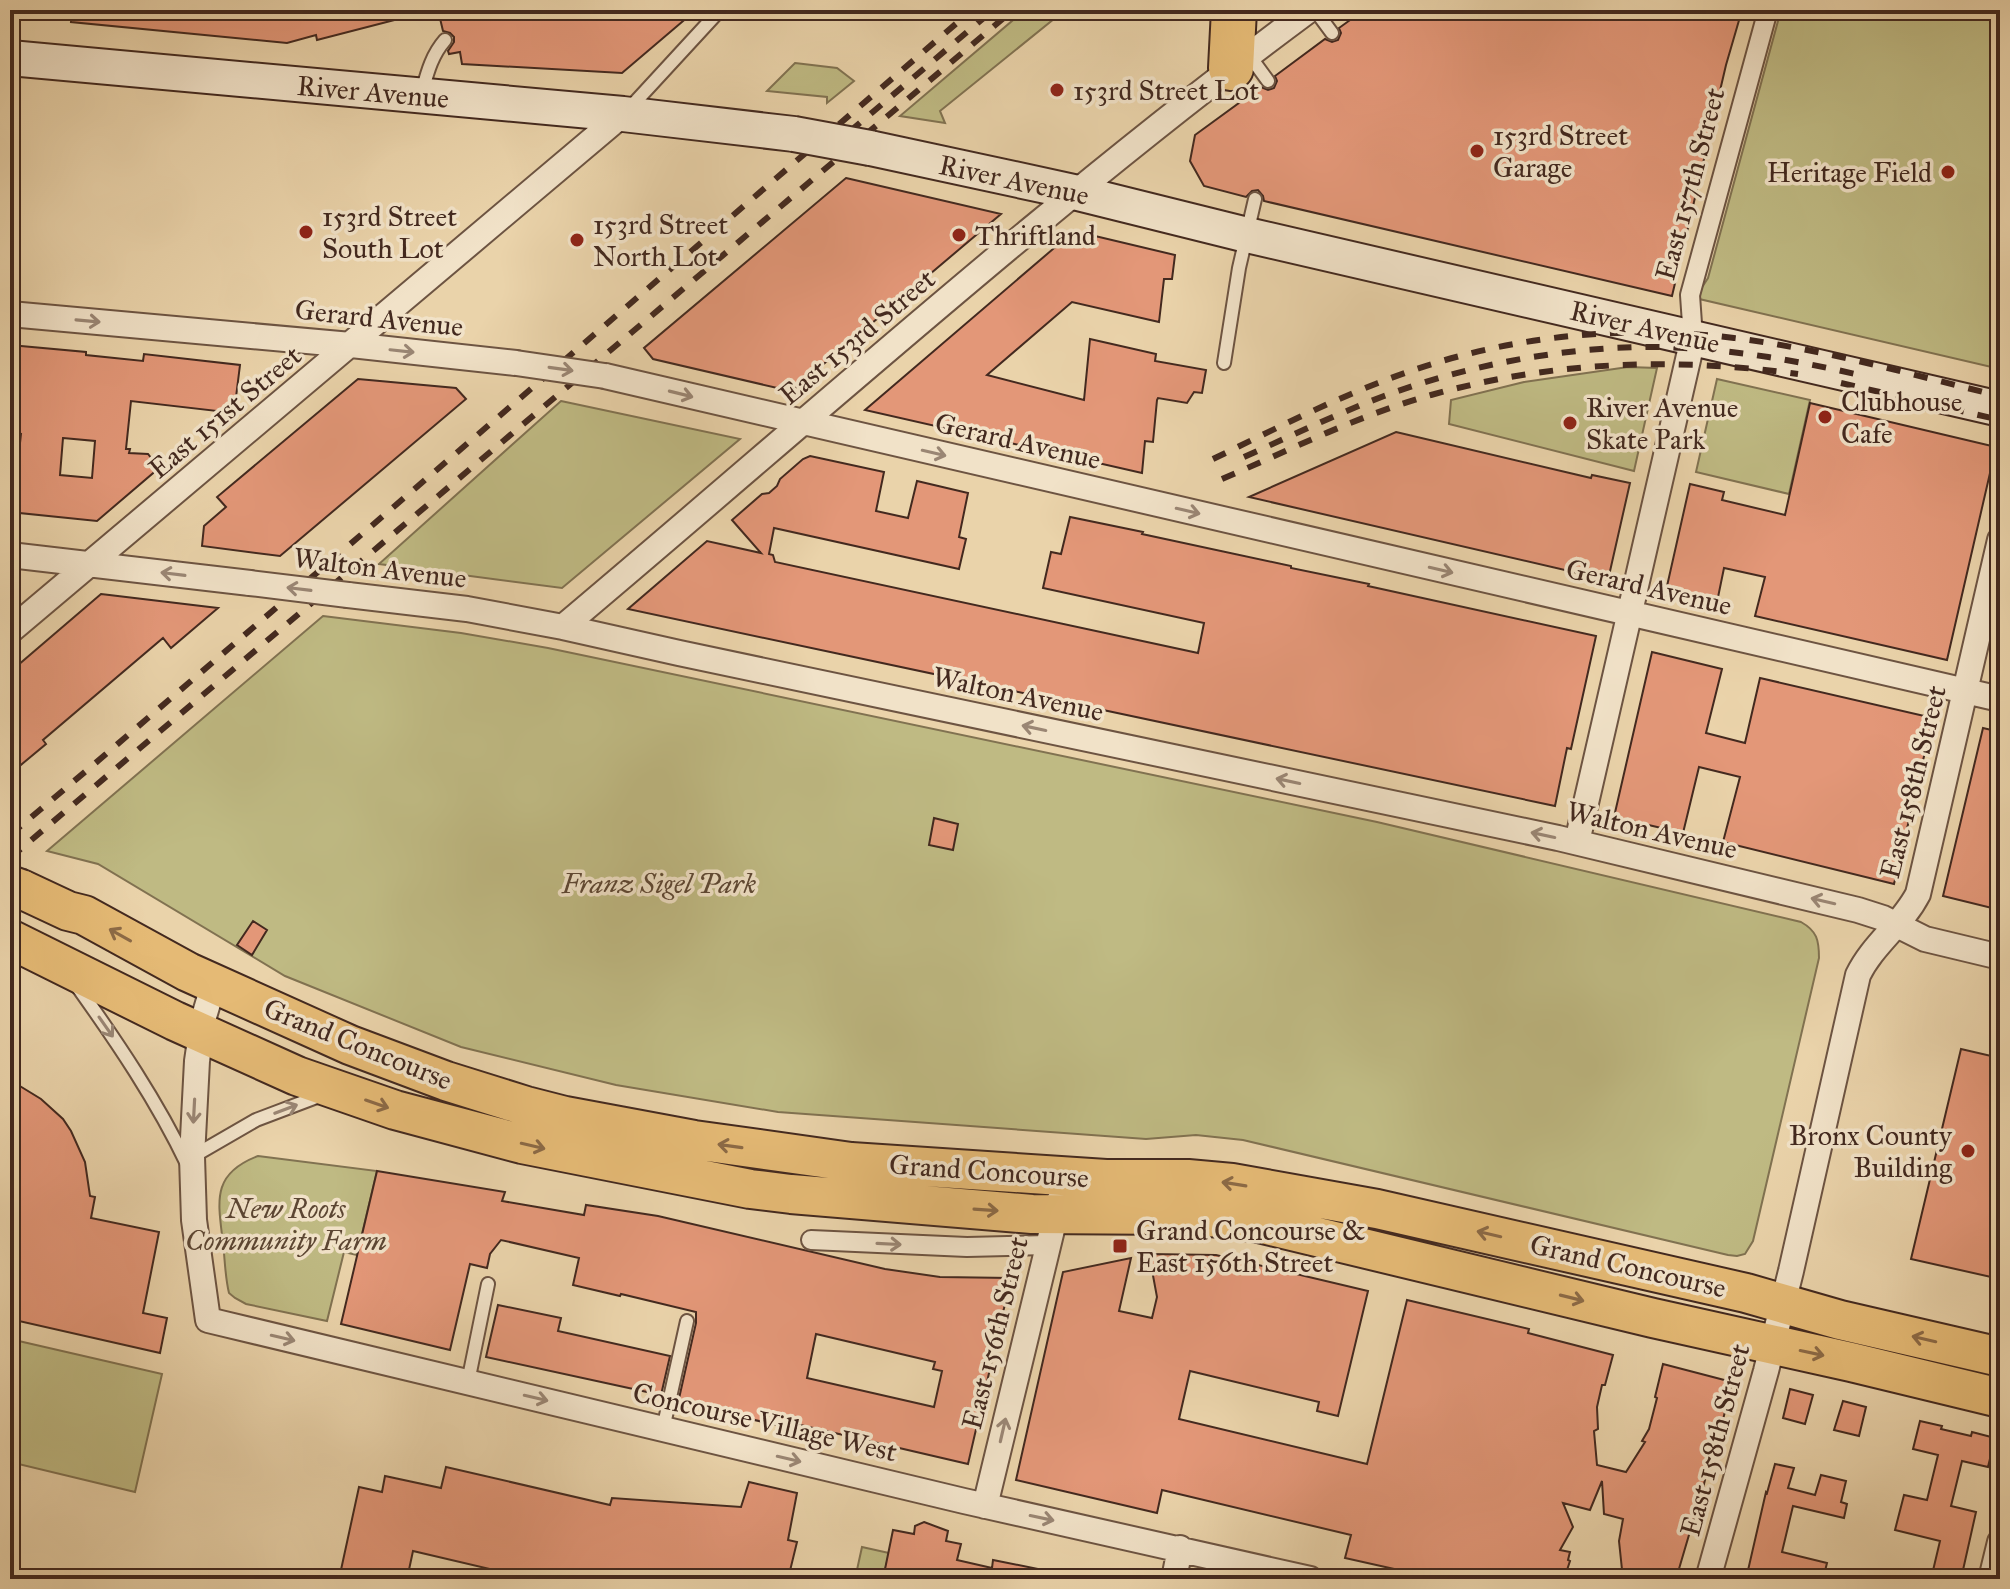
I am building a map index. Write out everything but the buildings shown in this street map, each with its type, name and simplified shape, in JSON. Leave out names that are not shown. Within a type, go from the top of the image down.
[{"type":"highway","points":[[1234,10],[1252,53]]},
{"type":"main road","name":"River Avenue","points":[[10,58],[623,114],[794,134],[1074,192],[2000,409]]},
{"type":"main road","name":"Grand Concourse","points":[[16,887],[84,915],[188,972],[384,1059],[485,1094],[565,1116],[807,1157],[1106,1179],[1210,1181],[1310,1197],[1377,1209],[1783,1303],[1831,1318],[2000,1357]]},
{"type":"main road","name":"Grand Concourse","points":[[10,939],[266,1064],[395,1110],[483,1135],[750,1189],[916,1206],[1051,1230],[1192,1215],[1259,1223],[2000,1398]]},
{"type":"street","name":"East 153rd Street","points":[[563,627],[1074,192],[1312,10]]},
{"type":"street","name":"East 157th Street","points":[[1577,842],[1693,338],[1690,295],[1768,10]]},
{"type":"street","name":"East 151st Street","points":[[10,631],[623,114]]},
{"type":"street","name":"Gerard Avenue","points":[[10,314],[351,345],[605,376],[2000,699]]},
{"type":"street","name":"East 158th Street","points":[[1708,1579],[1773,1344],[1858,975],[1868,955],[1896,926],[1918,894],[2000,540]]},
{"type":"street","name":"Walton Avenue","points":[[10,555],[467,609],[563,627],[1577,842],[1858,910],[1883,918],[1925,939],[2000,957]]},
{"type":"street","points":[[192,1165],[195,1082],[201,1033],[214,983]]},
{"type":"street","name":"Concourse Village West","points":[[192,1165],[194,1220],[208,1320],[985,1506],[1310,1579]]},
{"type":"street","name":"East 156th Street","points":[[985,1506],[1065,1176]]},
{"type":"street","name":"Grand Concourse","points":[[811,1240],[967,1247],[1051,1230]]},
{"type":"street","points":[[1991,1579],[2000,1542]]},
{"type":"street","points":[[1174,1579],[1180,1548]]},
{"type":"lane","points":[[623,114],[720,10]]},
{"type":"lane","points":[[1312,10],[1332,33]]},
{"type":"lane","points":[[421,97],[430,62],[445,40]]},
{"type":"lane","points":[[1224,363],[1233,299],[1255,199]]},
{"type":"lane","points":[[61,963],[111,1034],[192,1165],[256,1120],[336,1090]]},
{"type":"lane","points":[[468,1382],[488,1284]]},
{"type":"lane","points":[[663,1429],[687,1321]]},
{"type":"green space","points":[[1025,10],[1065,10],[940,111],[945,123],[900,116]]},
{"type":"green space","points":[[1781,10],[2000,10],[2000,369],[1695,298],[1708,278]]},
{"type":"green space","points":[[795,63],[837,68],[854,81],[827,103],[827,97],[767,91]]},
{"type":"green space","name":"River Avenue Skate Park","points":[[1628,367],[1657,368],[1634,471],[1449,424],[1451,400],[1524,382]]},
{"type":"green space","points":[[1717,379],[1810,400],[1789,494],[1696,472]]},
{"type":"green space","points":[[561,401],[740,439],[562,588],[379,564]]},
{"type":"green space","name":"Franz Sigel Park","points":[[323,616],[461,633],[548,648],[1377,822],[1801,922],[1816,937],[1819,958],[1753,1241],[1745,1254],[1728,1255],[1243,1140],[1196,1135],[1146,1139],[778,1112],[616,1085],[461,1047],[285,976],[98,864],[47,851]]},
{"type":"green space","name":"New Roots Community Farm","points":[[258,1156],[377,1171],[357,1255],[344,1252],[327,1321],[246,1304],[229,1293],[219,1202],[221,1190],[232,1171]]},
{"type":"green space","points":[[10,1339],[162,1374],[135,1492],[10,1462]]},
{"type":"green space","points":[[862,1547],[889,1553],[883,1579],[855,1579]]},
{"type":"railway","points":[[10,835],[972,10]]},
{"type":"railway","points":[[828,150],[993,10]]},
{"type":"railway","points":[[10,858],[1013,10]]},
{"type":"railway","points":[[1213,459],[1336,400],[1421,368],[1508,345],[1598,334],[1689,334],[1768,343],[1868,363],[2000,396]]},
{"type":"railway","points":[[1244,457],[1348,410],[1415,385],[1542,355],[1607,348],[1696,349],[1781,359],[1864,376]]},
{"type":"railway","points":[[1222,479],[1404,403],[1522,375],[1613,365],[1659,364],[1798,374]]},
{"type":"railway","points":[[1841,383],[2000,420]]},
{"type":"place","name":"153rd Street Lot","points":[[1057,90]]},
{"type":"place","name":"153rd Street Garage","points":[[1477,151]]},
{"type":"place","name":"Heritage Field","points":[[1948,172]]},
{"type":"place","name":"153rd Street South Lot","points":[[306,232]]},
{"type":"place","name":"Thriftland","points":[[959,235]]},
{"type":"place","name":"153rd Street North Lot","points":[[577,240]]},
{"type":"place","name":"Clubhouse Cafe","points":[[1825,417]]},
{"type":"place","name":"River Avenue Skate Park","points":[[1570,423]]},
{"type":"place","name":"Bronx County Building","points":[[1968,1151]]},
{"type":"place","name":"Grand Concourse & East 156th Street","points":[[1120,1246]]}]
